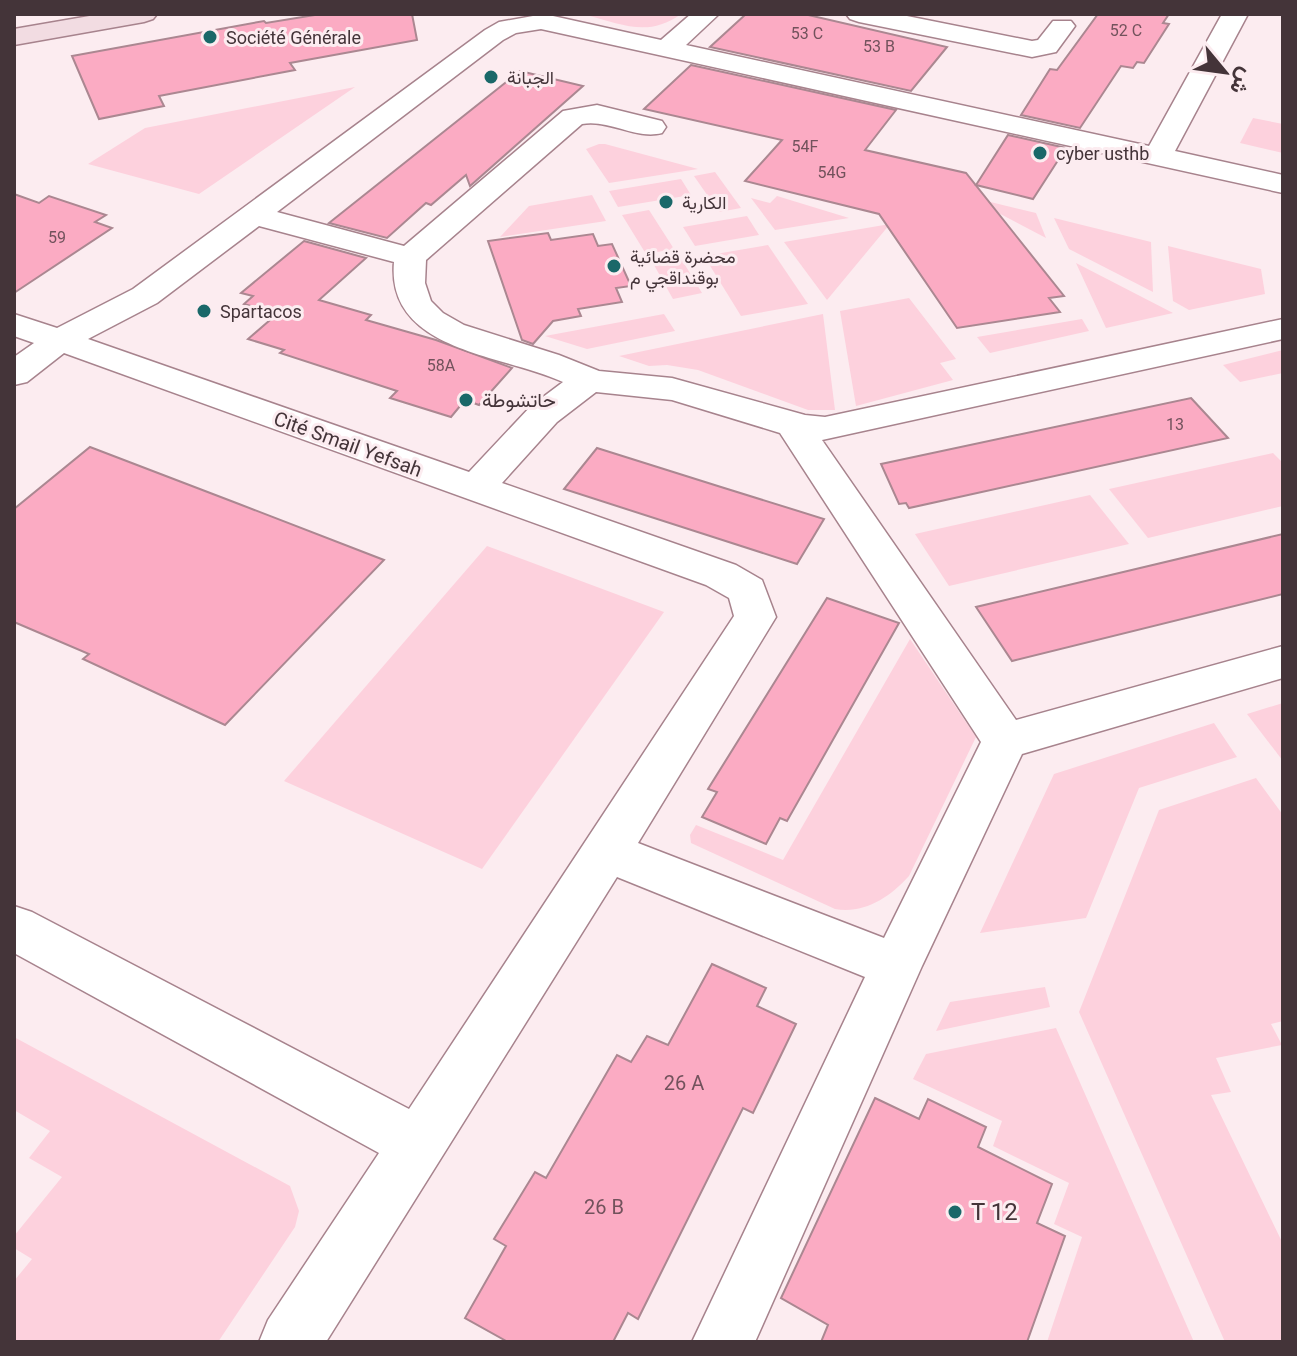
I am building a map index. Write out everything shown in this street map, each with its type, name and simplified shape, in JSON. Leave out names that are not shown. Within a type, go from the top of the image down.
[{"type":"main road","points":[[14,37],[144,14]]},
{"type":"street","points":[[666,49],[706,14]]},
{"type":"street","points":[[859,14],[1032,49],[1047,46],[1066,20]]},
{"type":"street","points":[[1158,156],[1235,14]]},
{"type":"street","points":[[14,374],[61,339],[145,296],[520,18],[1283,184]]},
{"type":"street","points":[[1032,21],[1066,20]]},
{"type":"street","points":[[652,127],[597,113],[573,117],[410,257],[405,276],[423,314],[440,326],[478,343],[546,362],[589,380],[672,389],[795,428],[850,426],[1283,329]]},
{"type":"street","points":[[254,215],[410,257]]},
{"type":"street","name":"Cité Smail Yefsah","points":[[14,324],[721,575],[747,590],[755,617],[290,1342]]},
{"type":"street","points":[[475,489],[544,414],[589,380]]},
{"type":"street","points":[[795,428],[1005,741]]},
{"type":"street","points":[[723,1342],[896,966],[1005,741],[1283,662]]},
{"type":"street","points":[[607,852],[896,966]]},
{"type":"street","points":[[14,928],[418,1144]]},
{"type":"shaded area","points":[[681,14],[657,26],[646,27],[623,25],[586,15]]},
{"type":"shaded area","points":[[355,87],[199,194],[88,164],[145,128]]},
{"type":"shaded area","points":[[1253,118],[1283,124],[1283,153],[1240,143]]},
{"type":"shaded area","points":[[599,144],[698,169],[609,183],[586,149]]},
{"type":"shaded area","points":[[715,172],[741,208],[719,212],[694,176]]},
{"type":"shaded area","points":[[681,179],[691,195],[618,207],[609,191]]},
{"type":"shaded area","points":[[592,195],[606,221],[500,237],[529,206]]},
{"type":"shaded area","points":[[777,196],[849,218],[775,230],[751,198],[770,203]]},
{"type":"shaded area","points":[[966,196],[1036,213],[1046,238]]},
{"type":"shaded area","points":[[649,210],[674,249],[646,254],[622,215]]},
{"type":"shaded area","points":[[747,216],[759,235],[695,246],[683,227]]},
{"type":"shaded area","points":[[1054,218],[1151,242],[1153,292],[1069,249]]},
{"type":"shaded area","points":[[890,224],[827,300],[784,242]]},
{"type":"shaded area","points":[[768,245],[808,304],[741,316],[704,256]]},
{"type":"shaded area","points":[[1168,246],[1261,269],[1265,294],[1189,310],[1173,301]]},
{"type":"shaded area","points":[[682,260],[702,293],[673,299],[654,265]]},
{"type":"shaded area","points":[[1076,263],[1173,313],[1106,328]]},
{"type":"shaded area","points":[[909,298],[956,359],[940,363],[953,380],[856,406],[840,311]]},
{"type":"shaded area","points":[[664,314],[675,331],[587,349],[545,336]]},
{"type":"shaded area","points":[[823,314],[835,410],[808,410],[698,370],[667,365],[649,366],[619,356]]},
{"type":"shaded area","points":[[1082,319],[1089,331],[990,353],[977,337]]},
{"type":"shaded area","points":[[1283,350],[1283,373],[1240,382],[1223,365]]},
{"type":"shaded area","points":[[1273,453],[1283,463],[1283,506],[1148,538],[1109,489]]},
{"type":"shaded area","points":[[1090,495],[1129,544],[949,586],[915,534]]},
{"type":"shaded area","points":[[487,546],[664,612],[482,869],[284,781]]},
{"type":"shaded area","points":[[910,639],[976,737],[909,876],[901,884],[866,907],[835,909],[691,843],[690,835],[696,825],[783,860]]},
{"type":"shaded area","points":[[1283,703],[1283,761],[1247,714]]},
{"type":"shaded area","points":[[1214,723],[1237,757],[1139,788],[1086,918],[980,933],[1054,774]]},
{"type":"shaded area","points":[[1256,778],[1283,815],[1283,1021],[1271,1024],[1282,1045],[1216,1058],[1231,1092],[1211,1095],[1283,1244],[1283,1342],[1225,1342],[1079,1012],[1159,810]]},
{"type":"shaded area","points":[[1045,987],[1050,1007],[936,1031],[950,1002]]},
{"type":"shaded area","points":[[1056,1028],[1194,1342],[1047,1342],[1082,1237],[1054,1224],[1069,1183],[993,1146],[1002,1121],[913,1079],[926,1054]]},
{"type":"shaded area","points":[[14,1037],[290,1186],[299,1211],[295,1227],[218,1342],[14,1342],[14,1281],[32,1259],[14,1248],[14,1236],[62,1177],[29,1158],[50,1131],[14,1110]]},
{"type":"building","points":[[321,14],[412,14],[417,40],[290,63],[295,70],[159,96],[164,106],[99,119],[72,56],[264,21]]},
{"type":"building","points":[[746,14],[804,14],[947,47],[911,91],[710,47]]},
{"type":"building","points":[[1098,14],[1169,14],[1163,23],[1169,24],[1144,63],[1137,62],[1133,68],[1121,66],[1080,128],[1021,115],[1050,69],[1057,70]]},
{"type":"building","points":[[691,65],[896,110],[865,150],[966,173],[1064,296],[1049,298],[1060,312],[957,328],[879,214],[745,181],[782,140],[644,109]]},
{"type":"building","points":[[520,71],[583,86],[470,186],[466,175],[431,205],[426,203],[387,238],[329,223]]},
{"type":"building","points":[[1008,135],[1066,148],[1033,199],[976,185]]},
{"type":"building","points":[[14,194],[39,203],[49,196],[106,215],[95,222],[112,228],[14,293]]},
{"type":"building","points":[[548,233],[551,240],[593,234],[598,246],[612,244],[631,286],[616,288],[622,302],[578,309],[581,316],[553,321],[533,344],[522,340],[488,241]]},
{"type":"building","points":[[304,241],[366,258],[319,300],[371,315],[366,320],[436,340],[512,368],[479,405],[465,400],[451,417],[390,398],[397,391],[280,353],[284,350],[248,339],[277,314],[244,304],[253,296],[241,293]]},
{"type":"building","points":[[1191,398],[1228,438],[909,508],[906,503],[899,504],[881,464]]},
{"type":"building","points":[[90,447],[384,560],[225,725],[83,659],[89,654],[14,622],[14,509]]},
{"type":"building","points":[[597,448],[824,519],[797,564],[564,489]]},
{"type":"building","points":[[1283,534],[1283,594],[1012,661],[976,607]]},
{"type":"building","points":[[827,598],[899,623],[787,821],[780,818],[766,844],[702,817],[717,792],[708,789]]},
{"type":"building","points":[[712,964],[766,988],[757,1006],[796,1024],[753,1113],[743,1108],[638,1319],[628,1313],[613,1342],[508,1342],[465,1318],[506,1246],[494,1239],[535,1172],[546,1178],[617,1055],[631,1062],[647,1036],[668,1045]]},
{"type":"building","name":"T 12","points":[[875,1098],[919,1119],[928,1099],[986,1127],[978,1147],[1052,1184],[1037,1223],[1065,1236],[1027,1342],[821,1342],[828,1325],[781,1298]]},
{"type":"place","name":"Société Générale","points":[[210,37]]},
{"type":"place","name":"الجبانة","points":[[491,77]]},
{"type":"place","name":"cyber usthb","points":[[1040,153]]},
{"type":"place","name":"الكارية","points":[[666,202]]},
{"type":"place","name":"محضرة قضائية بوقنداقجي م","points":[[614,266]]},
{"type":"place","name":"Spartacos","points":[[204,311]]},
{"type":"place","name":"حاتشوطة","points":[[466,400]]},
{"type":"place","name":"T 12","points":[[955,1212]]}]
